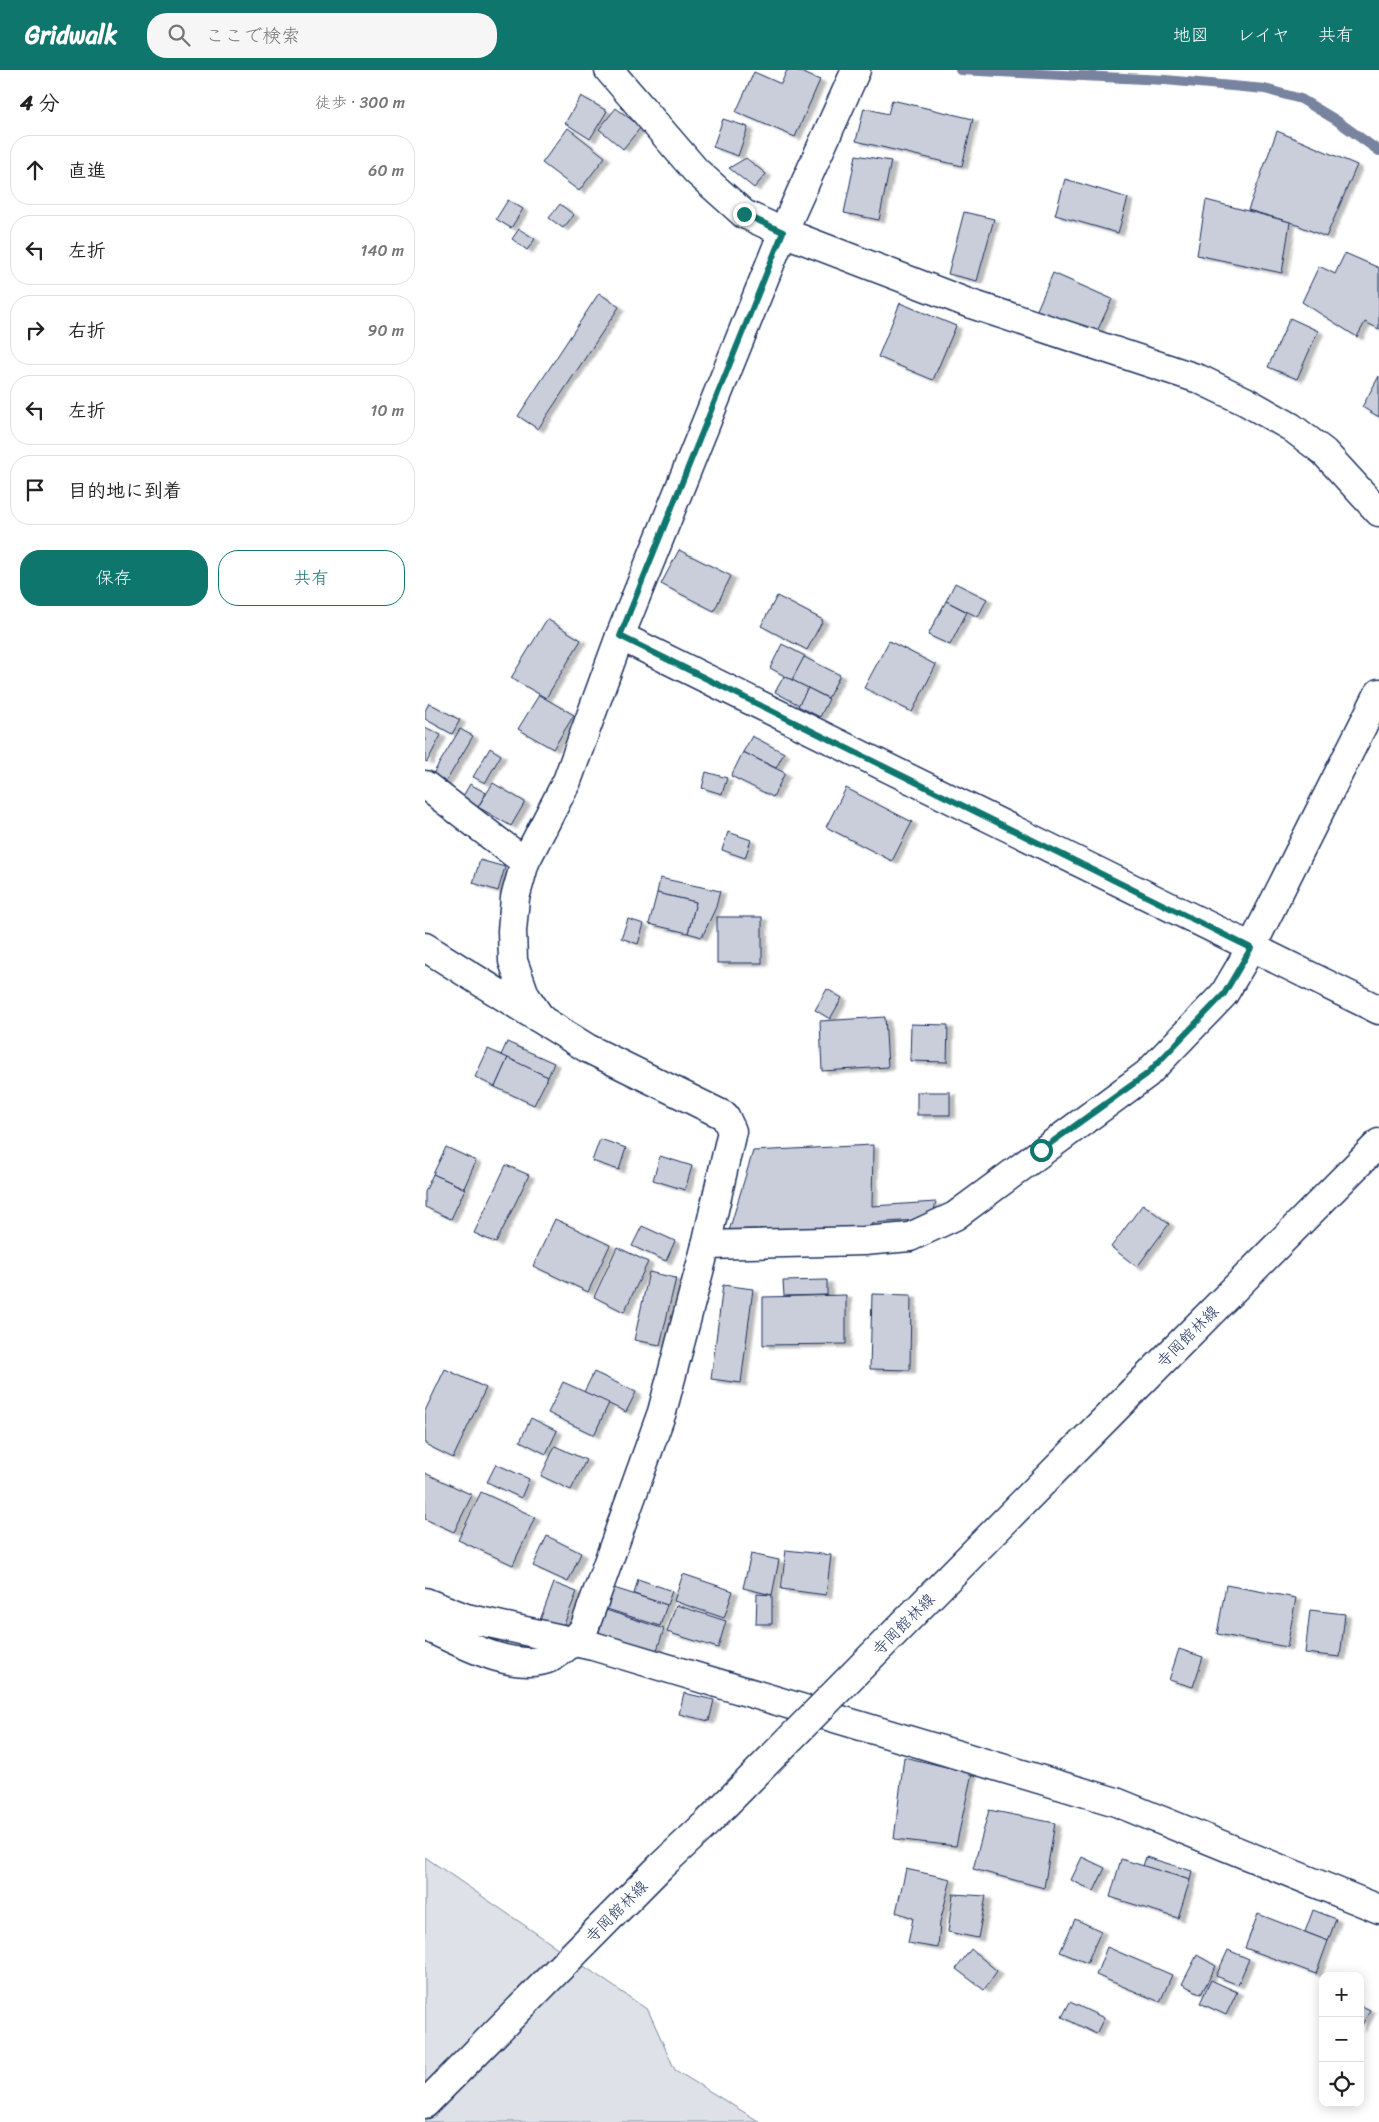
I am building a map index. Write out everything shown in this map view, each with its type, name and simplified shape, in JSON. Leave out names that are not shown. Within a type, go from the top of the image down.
[{"type":"street","points":[[609,70],[696,171],[744,214],[783,232],[968,303],[1190,376],[1214,386],[1291,427],[1324,452],[1379,512]]},
{"type":"street","points":[[542,1020],[525,995],[513,961],[512,931],[515,898],[525,862],[567,781],[620,636],[783,232],[856,70]]},
{"type":"street","points":[[620,636],[1379,1010]]},
{"type":"street","points":[[706,1245],[864,1241],[910,1237],[937,1226],[993,1189],[1041,1150],[1147,1074],[1224,994],[1251,948],[1379,693]]},
{"type":"street","points":[[425,785],[525,862]]},
{"type":"street","points":[[425,947],[587,1048],[725,1116],[732,1131],[706,1245],[662,1412],[584,1629],[572,1642],[552,1658],[524,1662],[483,1654],[425,1626]]},
{"type":"street","name":"寺岡館林線","points":[[425,2104],[661,1866],[707,1823],[1379,1143]]},
{"type":"street","points":[[425,1602],[466,1618],[572,1642],[1116,1802],[1379,1909]]},
{"type":"shaded area","points":[[425,1857],[648,2010],[675,2070],[760,2122],[425,2122]]},
{"type":"building","points":[[787,70],[796,70],[820,80],[795,137],[736,112],[754,72],[781,84]]},
{"type":"building","points":[[581,96],[607,111],[590,139],[565,123]]},
{"type":"building","points":[[892,100],[973,119],[962,166],[856,141],[864,108],[888,114]]},
{"type":"building","points":[[616,108],[641,127],[623,149],[599,129]]},
{"type":"building","points":[[723,119],[748,127],[738,156],[713,147]]},
{"type":"building","points":[[568,128],[605,157],[579,191],[542,163]]},
{"type":"building","points":[[1277,131],[1357,165],[1326,237],[1290,222],[1248,210]]},
{"type":"building","points":[[856,155],[891,161],[879,220],[844,213]]},
{"type":"building","points":[[746,158],[766,174],[754,188],[729,168]]},
{"type":"building","points":[[1065,179],[1128,198],[1118,233],[1055,215]]},
{"type":"building","points":[[508,200],[523,209],[511,228],[496,219]]},
{"type":"building","points":[[1206,200],[1290,222],[1282,273],[1197,255]]},
{"type":"building","points":[[560,204],[574,215],[563,228],[549,218]]},
{"type":"building","points":[[964,212],[994,219],[977,281],[948,274]]},
{"type":"building","points":[[519,229],[535,239],[527,250],[512,239]]},
{"type":"building","points":[[1345,253],[1379,268],[1379,329],[1365,322],[1357,337],[1302,302],[1319,266],[1335,274]]},
{"type":"building","points":[[1053,273],[1112,299],[1094,338],[1036,312]]},
{"type":"building","points":[[599,293],[619,307],[538,429],[518,416]]},
{"type":"building","points":[[900,303],[956,326],[933,380],[878,357]]},
{"type":"building","points":[[1290,318],[1318,331],[1297,379],[1268,367]]},
{"type":"building","points":[[1379,376],[1379,417],[1362,407]]},
{"type":"building","points":[[679,550],[731,576],[714,611],[661,584]]},
{"type":"building","points":[[955,583],[987,599],[978,617],[946,601]]},
{"type":"building","points":[[777,596],[823,620],[807,650],[761,626]]},
{"type":"building","points":[[946,601],[967,612],[950,645],[928,635]]},
{"type":"building","points":[[547,619],[581,640],[546,698],[511,678]]},
{"type":"building","points":[[889,641],[936,665],[912,712],[864,688]]},
{"type":"building","points":[[782,644],[805,656],[792,680],[770,668]]},
{"type":"building","points":[[804,657],[840,675],[828,698],[792,680]]},
{"type":"building","points":[[784,676],[808,688],[799,705],[775,692]]},
{"type":"building","points":[[808,688],[829,699],[820,717],[798,706]]},
{"type":"building","points":[[539,695],[574,715],[553,749],[518,729]]},
{"type":"building","points":[[429,703],[460,720],[452,734],[425,719],[425,711]]},
{"type":"building","points":[[425,727],[441,735],[427,762],[425,761]]},
{"type":"building","points":[[460,729],[473,736],[444,785],[431,777]]},
{"type":"building","points":[[752,736],[784,753],[776,768],[743,752]]},
{"type":"building","points":[[490,748],[501,755],[485,783],[473,777]]},
{"type":"building","points":[[743,752],[785,773],[773,797],[731,776]]},
{"type":"building","points":[[706,772],[727,778],[722,794],[702,788]]},
{"type":"building","points":[[493,783],[525,802],[511,826],[478,807]]},
{"type":"building","points":[[470,784],[486,793],[475,812],[459,803]]},
{"type":"building","points":[[846,788],[912,822],[892,861],[826,827]]},
{"type":"building","points":[[728,832],[751,840],[745,858],[722,850]]},
{"type":"building","points":[[480,860],[505,867],[498,891],[473,883]]},
{"type":"building","points":[[660,878],[720,891],[716,907],[702,937],[688,933],[696,902],[657,893]]},
{"type":"building","points":[[657,893],[696,902],[688,933],[649,924]]},
{"type":"building","points":[[717,917],[762,917],[762,963],[717,963]]},
{"type":"building","points":[[628,919],[644,924],[638,944],[621,938]]},
{"type":"building","points":[[827,989],[842,998],[830,1019],[815,1010]]},
{"type":"building","points":[[885,1017],[888,1067],[822,1071],[820,1021]]},
{"type":"building","points":[[911,1024],[948,1025],[947,1062],[910,1061]]},
{"type":"building","points":[[507,1042],[554,1063],[548,1077],[501,1055]]},
{"type":"building","points":[[488,1049],[508,1058],[495,1087],[475,1077]]},
{"type":"building","points":[[508,1058],[548,1077],[534,1105],[495,1087]]},
{"type":"building","points":[[917,1092],[950,1092],[950,1115],[917,1115]]},
{"type":"building","points":[[600,1139],[626,1148],[619,1170],[592,1161]]},
{"type":"building","points":[[873,1145],[872,1206],[936,1202],[932,1219],[871,1223],[874,1233],[729,1231],[753,1151]]},
{"type":"building","points":[[446,1147],[476,1161],[464,1188],[433,1174]]},
{"type":"building","points":[[660,1156],[692,1166],[685,1190],[653,1180]]},
{"type":"building","points":[[506,1165],[529,1175],[496,1243],[474,1233]]},
{"type":"building","points":[[433,1174],[465,1189],[451,1219],[425,1207],[425,1192]]},
{"type":"building","points":[[1143,1204],[1169,1224],[1137,1267],[1111,1247]]},
{"type":"building","points":[[555,1219],[610,1245],[588,1292],[533,1266]]},
{"type":"building","points":[[642,1226],[675,1241],[666,1261],[632,1246]]},
{"type":"building","points":[[617,1247],[648,1262],[624,1312],[594,1297]]},
{"type":"building","points":[[649,1272],[676,1278],[660,1345],[634,1340]]},
{"type":"building","points":[[827,1280],[827,1295],[784,1296],[783,1281]]},
{"type":"building","points":[[723,1285],[753,1289],[741,1383],[711,1379]]},
{"type":"building","points":[[872,1294],[911,1295],[910,1370],[870,1369]]},
{"type":"building","points":[[846,1295],[846,1344],[763,1345],[763,1297]]},
{"type":"building","points":[[445,1369],[486,1388],[453,1458],[425,1444],[425,1411]]},
{"type":"building","points":[[594,1372],[636,1392],[626,1412],[584,1392]]},
{"type":"building","points":[[563,1382],[609,1403],[594,1435],[548,1413]]},
{"type":"building","points":[[531,1418],[557,1431],[546,1454],[520,1441]]},
{"type":"building","points":[[555,1446],[586,1460],[571,1490],[541,1476]]},
{"type":"building","points":[[496,1464],[529,1479],[521,1498],[487,1482]]},
{"type":"building","points":[[425,1473],[472,1495],[454,1532],[425,1519]]},
{"type":"building","points":[[481,1492],[535,1517],[513,1565],[458,1540]]},
{"type":"building","points":[[547,1536],[581,1553],[568,1582],[533,1566]]},
{"type":"building","points":[[786,1550],[831,1555],[826,1595],[781,1589]]},
{"type":"building","points":[[751,1554],[779,1560],[772,1595],[743,1588]]},
{"type":"building","points":[[683,1574],[733,1591],[724,1618],[674,1601]]},
{"type":"building","points":[[638,1579],[672,1591],[667,1605],[634,1594]]},
{"type":"building","points":[[554,1583],[577,1592],[559,1637],[537,1628]]},
{"type":"building","points":[[1226,1585],[1296,1598],[1287,1647],[1217,1634]]},
{"type":"building","points":[[614,1588],[667,1605],[660,1626],[607,1609]]},
{"type":"building","points":[[757,1594],[772,1595],[772,1624],[756,1624]]},
{"type":"building","points":[[676,1605],[726,1621],[718,1648],[667,1632]]},
{"type":"building","points":[[606,1610],[664,1629],[654,1659],[596,1640]]},
{"type":"building","points":[[1310,1610],[1345,1614],[1340,1657],[1305,1653]]},
{"type":"building","points":[[1179,1649],[1203,1657],[1193,1687],[1169,1680]]},
{"type":"building","points":[[684,1693],[714,1700],[709,1721],[679,1714]]},
{"type":"building","points":[[904,1757],[972,1773],[956,1846],[894,1839]]},
{"type":"building","points":[[989,1810],[1055,1823],[1044,1888],[973,1869]]},
{"type":"building","points":[[1082,1857],[1105,1868],[1094,1891],[1071,1880]]},
{"type":"building","points":[[1146,1857],[1192,1871],[1190,1880],[1143,1866]]},
{"type":"building","points":[[1121,1859],[1190,1880],[1178,1918],[1110,1897]]},
{"type":"building","points":[[906,1869],[951,1879],[940,1922],[938,1948],[908,1943],[913,1918],[896,1912]]},
{"type":"building","points":[[953,1894],[986,1896],[978,1938],[948,1932]]},
{"type":"building","points":[[1313,1910],[1336,1919],[1328,1941],[1305,1932]]},
{"type":"building","points":[[1258,1914],[1328,1941],[1316,1974],[1245,1948]]},
{"type":"building","points":[[1075,1919],[1101,1931],[1087,1963],[1060,1952]]},
{"type":"building","points":[[1107,1947],[1172,1975],[1160,2002],[1096,1975]]},
{"type":"building","points":[[971,1949],[997,1971],[984,1990],[956,1969]]},
{"type":"building","points":[[1228,1950],[1249,1959],[1238,1985],[1216,1976]]},
{"type":"building","points":[[1197,1955],[1216,1966],[1201,1994],[1182,1984]]},
{"type":"building","points":[[1211,1980],[1237,1992],[1226,2015],[1200,2003]]},
{"type":"building","points":[[1070,2002],[1104,2018],[1096,2034],[1062,2017]]},
{"type":"building","points":[[1364,2007],[1370,2010],[1364,2021]]},
{"type":"waterway","points":[[960,70],[1165,80],[1265,89],[1301,99],[1336,120],[1379,151]]},
{"type":"route","points":[[744,214],[783,232],[620,636],[1251,948],[1224,994],[1147,1074],[1041,1150]]}]
